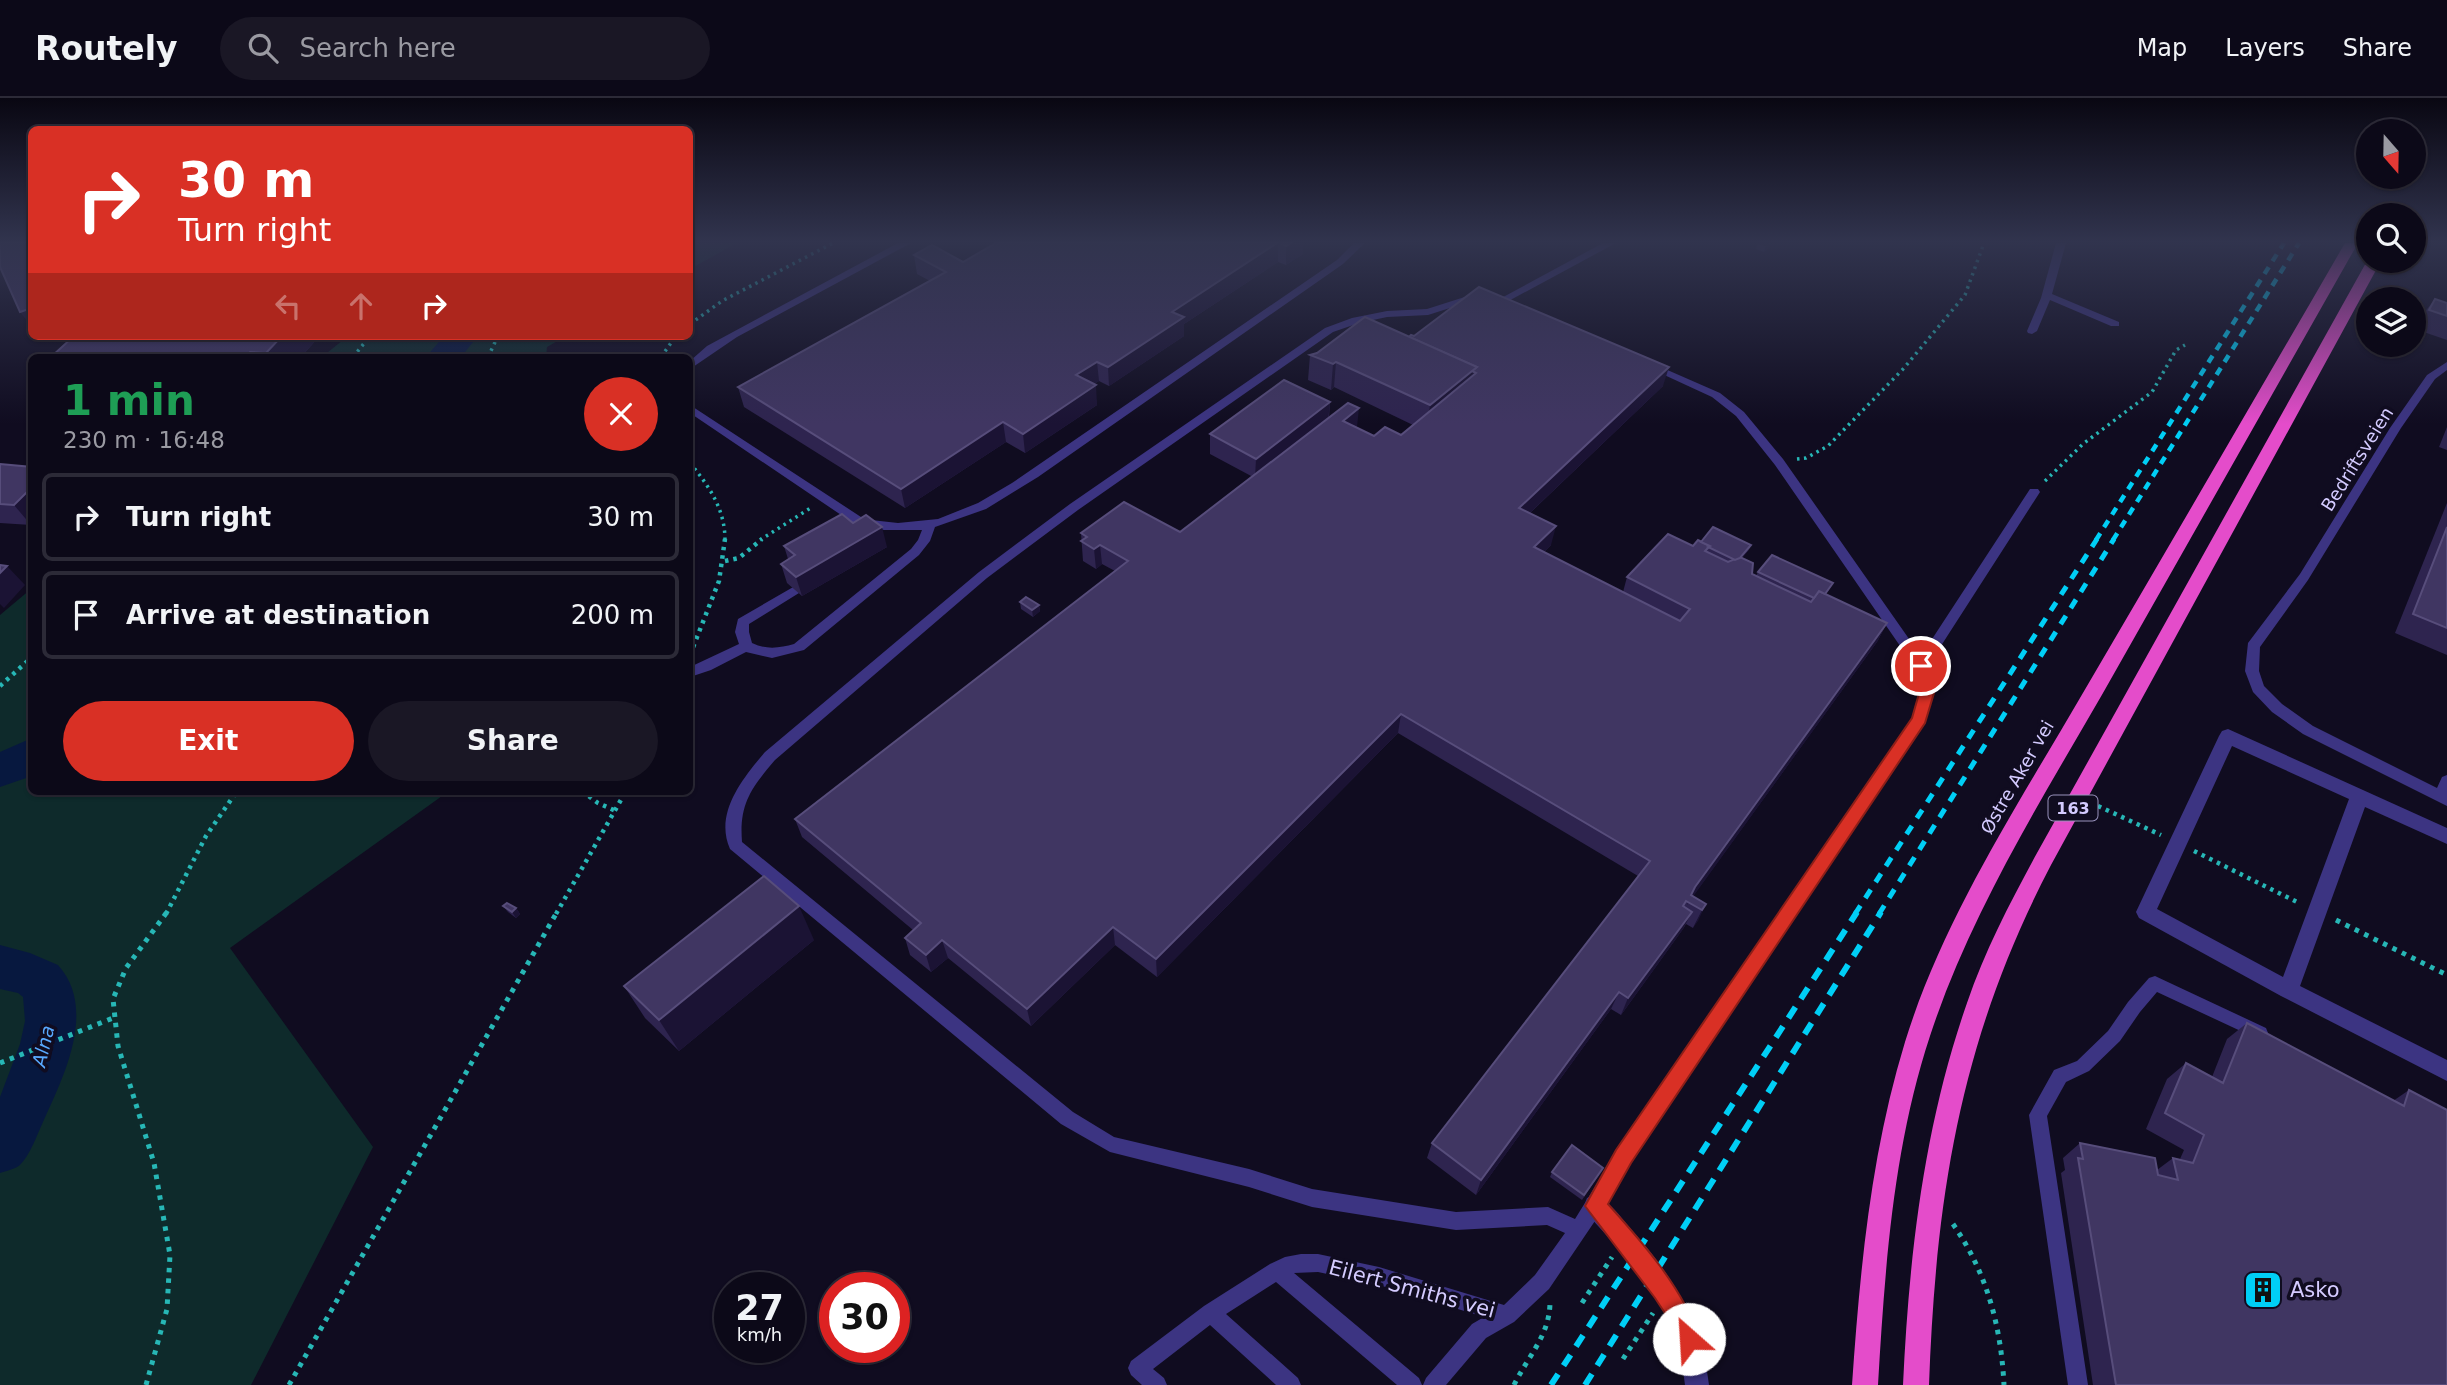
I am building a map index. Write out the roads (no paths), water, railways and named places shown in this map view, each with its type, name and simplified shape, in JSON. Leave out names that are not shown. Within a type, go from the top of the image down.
[{"type":"highway","name":"Østre Aker vei","points":[[1865,1385],[1873,1273],[1890,1158],[1902,1099],[1933,992],[1961,929],[2009,839],[2317,303]]},
{"type":"highway","name":"163","points":[[1916,1385],[1921,1275],[1937,1170],[1963,1052],[1998,950],[2044,859],[2351,303]]},
{"type":"street","points":[[2447,836],[2228,736],[2146,912],[2288,990],[2447,1071]]},
{"type":"street","points":[[2288,990],[2360,795]]},
{"type":"street","points":[[1595,1206],[1626,1239],[1685,1325],[1694,1353],[1697,1385]]},
{"type":"lane","points":[[693,364],[733,335],[793,303]]},
{"type":"lane","points":[[693,410],[857,520],[874,526],[901,529],[930,524],[967,513],[990,501],[1280,303]]},
{"type":"lane","points":[[1453,303],[1428,312],[1356,320],[1329,330],[1073,507],[983,575],[770,756],[744,785],[732,818],[735,845],[1067,1118],[1110,1144],[1250,1178],[1312,1198],[1456,1221],[1548,1216],[1578,1230]]},
{"type":"lane","points":[[2032,331],[2043,303]]},
{"type":"lane","points":[[2065,303],[2115,324]]},
{"type":"lane","points":[[1637,361],[1716,394],[1740,414],[1779,462],[1921,666],[2034,492]]},
{"type":"lane","name":"Bedriftsveien","points":[[2444,798],[2308,730],[2277,708],[2258,688],[2252,671],[2253,646],[2304,577],[2396,428],[2431,377],[2447,365]]},
{"type":"lane","points":[[795,590],[743,622],[742,632],[746,646],[759,653],[771,653],[787,651],[809,640],[915,551],[924,541],[930,524]]},
{"type":"lane","points":[[880,541],[901,529]]},
{"type":"lane","points":[[693,671],[746,646]]},
{"type":"lane","name":"Eilert Smiths vei","points":[[1433,1385],[1479,1331],[1507,1315],[1542,1282],[1595,1206],[1623,1157],[1920,719],[1930,683],[1921,666]]},
{"type":"lane","points":[[2444,798],[2447,781]]},
{"type":"lane","points":[[2078,1385],[2038,1115],[2042,1104],[2060,1076],[2083,1066],[2114,1036],[2155,983],[2281,1044]]},
{"type":"lane","name":"Eilert Smiths vei","points":[[1157,1385],[1138,1368],[1211,1314],[1277,1271],[1301,1262],[1379,1276],[1507,1315]]},
{"type":"lane","name":"Eilert Smiths vei","points":[[1277,1271],[1412,1385]]},
{"type":"lane","points":[[1211,1314],[1291,1385]]},
{"type":"waterway","name":"Alna","points":[[446,354],[458,340]]},
{"type":"waterway","name":"Alna","points":[[0,770],[28,759]]},
{"type":"waterway","name":"Alna","points":[[0,967],[30,975],[40,981],[50,1001],[50,1021],[39,1068],[20,1114],[0,1147]]},
{"type":"railway","points":[[2096,540],[2246,303]]},
{"type":"railway","points":[[2113,540],[2261,303]]},
{"type":"railway","points":[[1855,914],[2097,539]]},
{"type":"railway","points":[[1879,914],[2114,539]]},
{"type":"railway","points":[[1551,1385],[1857,912]]},
{"type":"railway","points":[[1585,1385],[1881,912]]},
{"type":"place","name":"Asko","points":[[2263,1290]]}]
